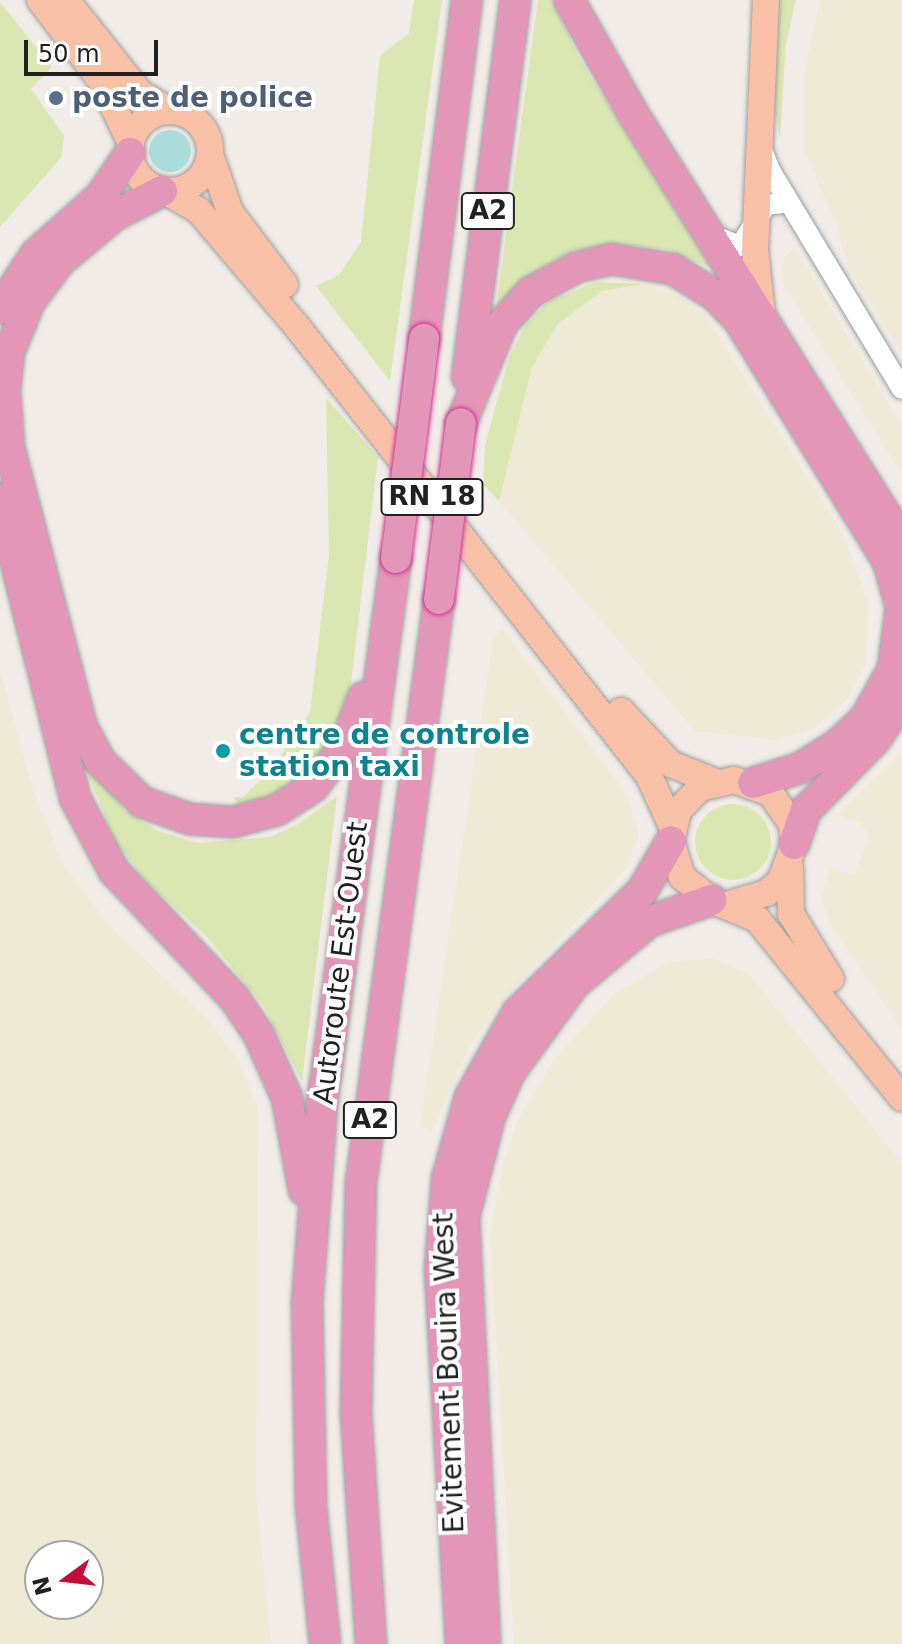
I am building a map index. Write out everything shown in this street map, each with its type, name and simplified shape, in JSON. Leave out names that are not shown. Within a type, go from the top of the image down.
[{"type":"highway","name":"Autoroute Est-Ouest","points":[[325,1644],[311,1505],[307,1320],[322,1105],[467,0]]},
{"type":"highway","name":"Autoroute Est-Ouest","points":[[371,1644],[356,1414],[361,1183],[515,0]]},
{"type":"highway","points":[[569,0],[618,89],[902,541]]},
{"type":"highway","points":[[0,308],[36,254],[101,196],[130,149]]},
{"type":"highway","points":[[164,191],[115,215],[51,271],[19,323],[6,372],[9,447],[71,695],[90,745],[126,790],[158,809],[219,823],[277,810],[313,787],[345,745],[385,622]]},
{"type":"highway","points":[[461,423],[502,324],[531,292],[577,267],[611,259],[673,269],[705,288],[739,320],[888,561],[901,607],[893,669],[865,719],[837,745],[800,768],[753,783]]},
{"type":"highway","points":[[0,499],[75,798],[114,871],[235,999],[267,1049],[292,1116],[312,1242]]},
{"type":"highway","points":[[792,853],[806,810],[875,740],[902,700]]},
{"type":"highway","name":"Evitement Bouira West","points":[[461,1644],[440,1270],[447,1179],[470,1097],[517,1013],[643,890],[672,834]]},
{"type":"highway","name":"Evitement Bouira West","points":[[485,1644],[464,1217],[490,1116],[510,1072],[574,984],[650,921],[721,902]]},
{"type":"main road","points":[[40,0],[102,82],[140,178],[164,191],[183,189],[199,179],[210,154],[202,128],[188,116],[170,111],[140,93],[66,0]]},
{"type":"main road","points":[[762,315],[755,251],[758,126],[766,0]]},
{"type":"main road","points":[[130,149],[144,121],[170,111]]},
{"type":"main road","name":"RN 18","points":[[210,154],[230,212],[254,246],[569,647],[657,753],[715,782]]},
{"type":"main road","name":"RN 18","points":[[164,191],[199,211],[295,324],[649,776],[672,834]]},
{"type":"main road","points":[[902,1070],[796,926],[787,898],[792,853],[783,807],[753,783],[715,782],[688,798],[672,834],[682,877],[721,902],[757,919],[785,948],[902,1098]]},
{"type":"main road","points":[[721,902],[767,893],[792,853]]},
{"type":"street","points":[[758,126],[771,172],[902,389]]},
{"type":"street","points":[[713,236],[740,246],[766,205],[789,202]]},
{"type":"shaded area","points":[[820,0],[902,0],[902,354],[847,265],[836,223],[803,149],[803,80]]},
{"type":"shaded area","points":[[795,248],[902,426],[902,475],[782,282],[784,257]]},
{"type":"shaded area","points":[[643,284],[679,296],[706,316],[842,532],[868,601],[866,662],[848,698],[813,729],[776,740],[695,731],[499,501],[532,367],[559,324],[602,291]]},
{"type":"shaded area","points":[[502,628],[627,795],[639,835],[625,870],[507,995],[471,1043],[432,1131],[420,1127],[493,639]]},
{"type":"shaded area","points":[[0,670],[33,790],[63,864],[110,927],[212,1023],[240,1064],[258,1108],[256,1495],[271,1644],[0,1644]]},
{"type":"shaded area","points":[[902,752],[902,1030],[830,923],[821,898],[830,868],[855,875],[869,834],[859,822],[837,816]]},
{"type":"shaded area","points":[[711,958],[748,973],[902,1163],[902,1644],[514,1644],[490,1233],[504,1162],[518,1120],[554,1060],[617,991],[670,962]]},
{"type":"green space","points":[[414,0],[442,0],[390,381],[316,286],[339,275],[361,242],[380,56],[409,33]]},
{"type":"green space","points":[[538,0],[551,0],[581,61],[711,268],[665,249],[614,244],[573,250],[540,269],[496,309]]},
{"type":"green space","points":[[779,0],[796,0],[786,44],[780,140],[771,85]]},
{"type":"green space","points":[[0,2],[52,67],[31,89],[64,136],[61,158],[0,227]]},
{"type":"green space","points":[[596,282],[643,284],[602,291],[558,324],[532,367],[499,501],[483,484],[485,445],[509,358],[525,326],[548,302]]},
{"type":"green space","points":[[326,398],[378,457],[351,683],[323,758],[280,793],[239,804],[232,797],[243,797],[274,766],[310,712],[329,555]]},
{"type":"green space","points":[[78,749],[124,810],[158,831],[198,843],[270,837],[298,824],[337,796],[302,1081],[263,1005],[207,937],[145,880],[115,841]]},
{"type":"green space","points":[[733,804],[747,807],[760,815],[768,828],[771,842],[768,856],[760,869],[747,877],[733,880],[719,877],[706,869],[698,856],[695,842],[698,828],[706,815],[719,807]]},
{"type":"water","points":[[170,130],[185,136],[191,151],[185,166],[170,172],[155,166],[149,151],[155,136]]},
{"type":"place","name":"poste de police","points":[[56,98]]},
{"type":"place","name":"centre de controle station taxi","points":[[223,751]]}]
